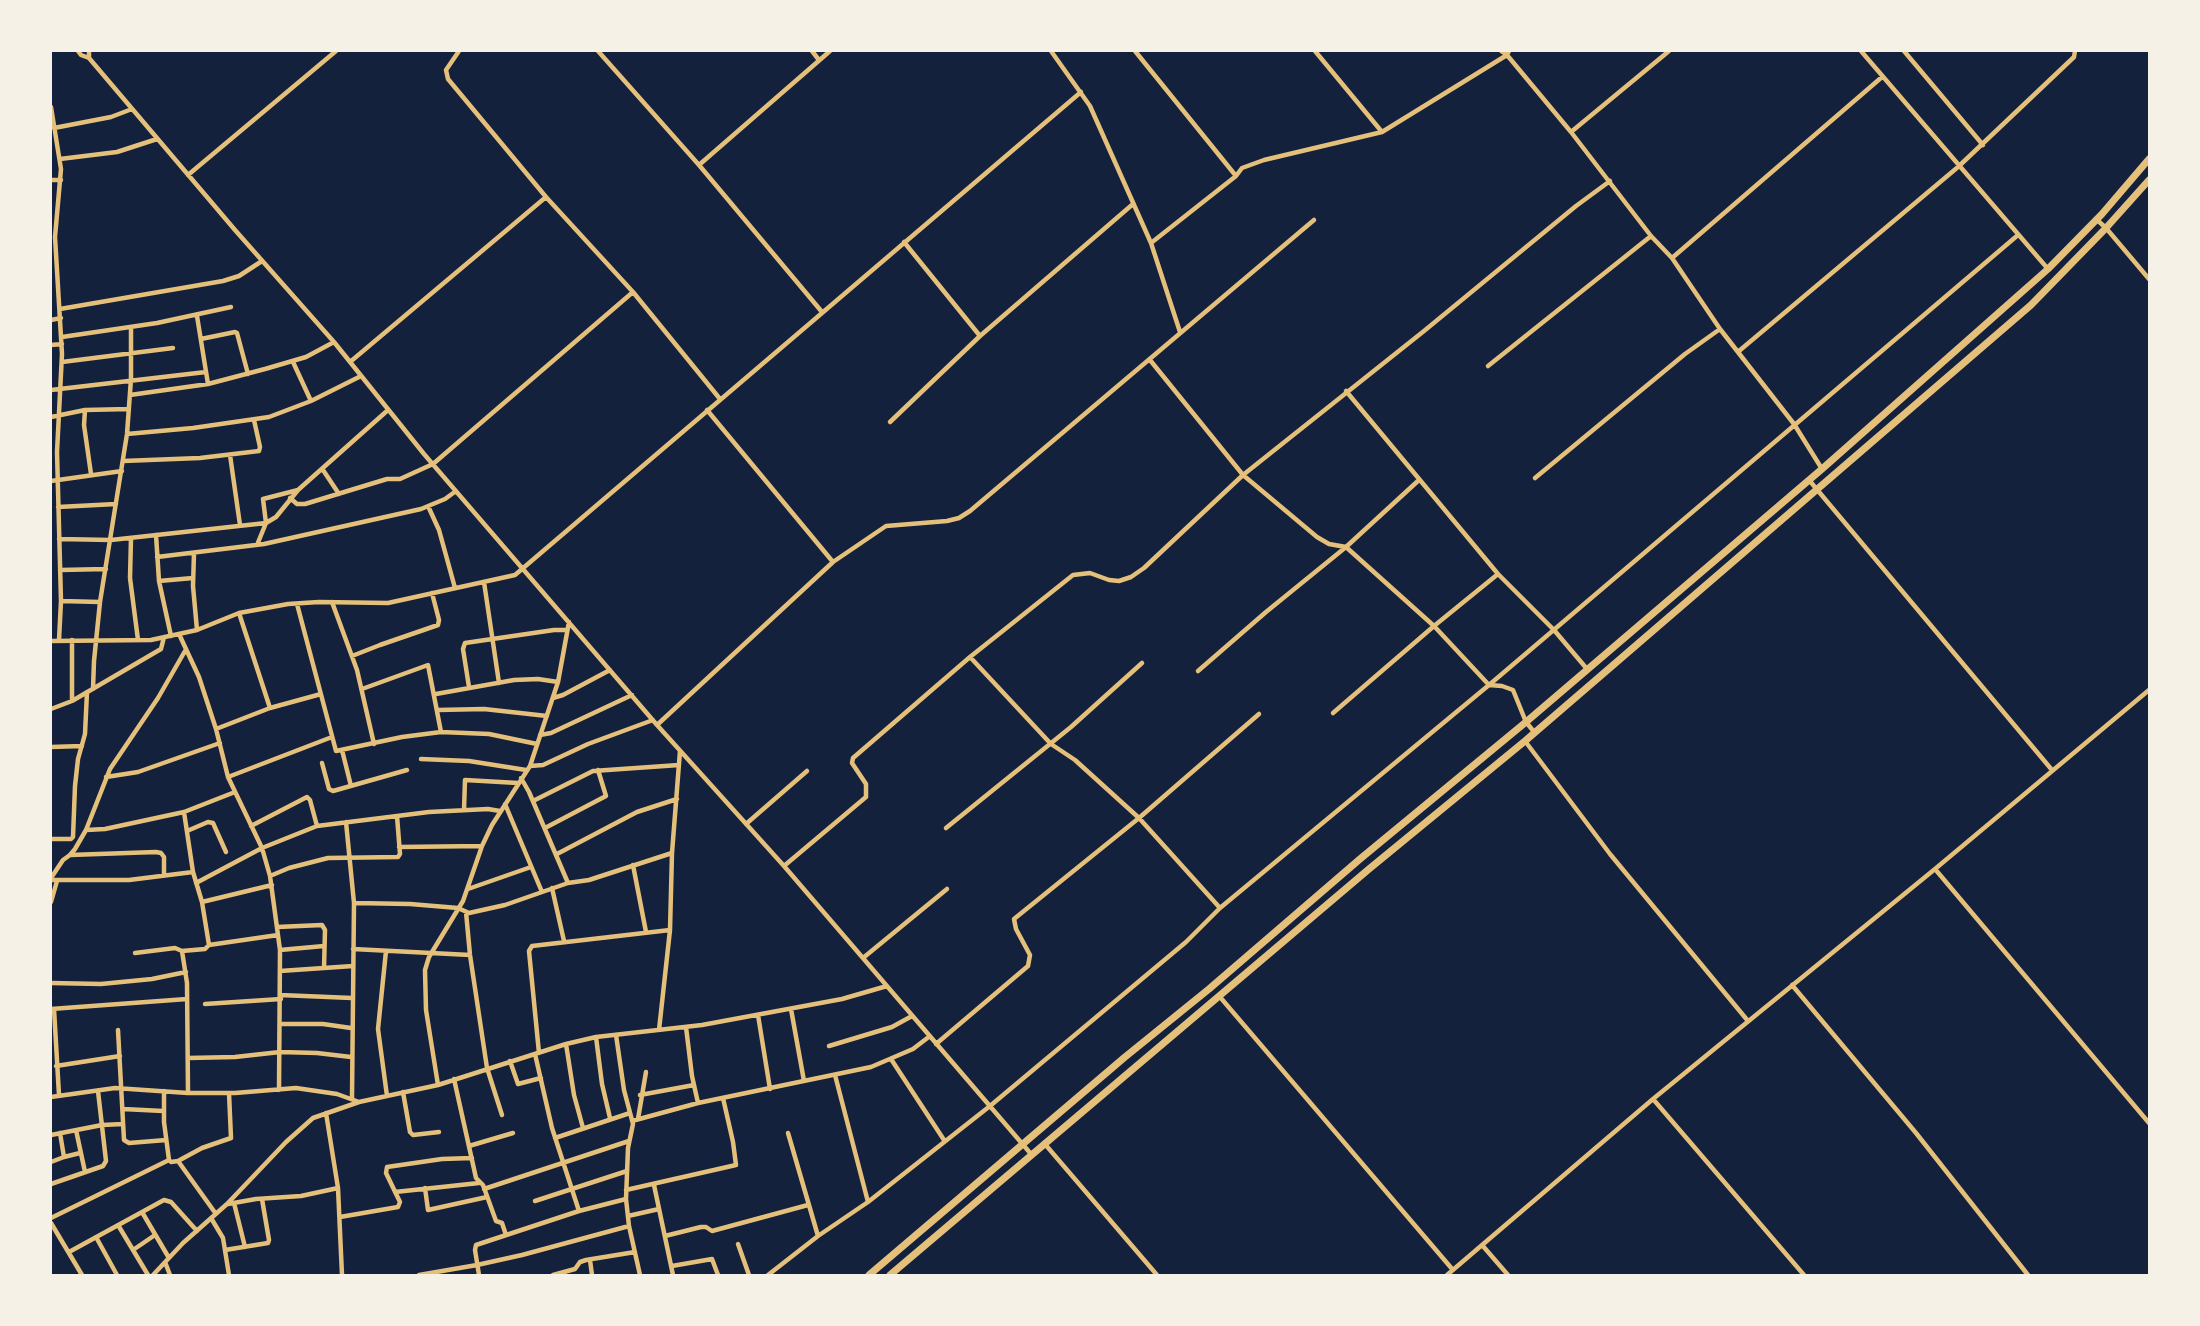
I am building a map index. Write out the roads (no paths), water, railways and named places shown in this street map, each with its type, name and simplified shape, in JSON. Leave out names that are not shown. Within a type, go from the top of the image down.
[{"type":"main road","points":[[869,1275],[1526,722],[1822,469],[2048,269],[2149,159]]},
{"type":"main road","points":[[890,1275],[1044,1143],[1535,733],[2031,305],[2149,180]]},
{"type":"street","points":[[78,51],[89,58],[334,342],[433,464],[657,725],[784,866],[1031,1154]]},
{"type":"street","points":[[89,51],[89,58]]},
{"type":"street","points":[[188,175],[336,51]]},
{"type":"street","points":[[459,51],[446,70],[448,79],[546,197],[633,292],[720,399]]},
{"type":"street","points":[[598,51],[699,165],[822,312]]},
{"type":"street","points":[[812,51],[819,60]]},
{"type":"street","points":[[699,165],[830,51]]},
{"type":"street","points":[[1051,51],[1090,106],[1151,243],[1180,332]]},
{"type":"street","points":[[1135,51],[1236,176]]},
{"type":"street","points":[[1315,51],[1382,132]]},
{"type":"street","points":[[1501,51],[1508,53],[1651,236],[1672,258],[1720,329],[1794,424],[1822,469]]},
{"type":"street","points":[[1571,132],[1669,51]]},
{"type":"street","points":[[1861,51],[1958,167],[2048,269]]},
{"type":"street","points":[[1904,51],[1983,145]]},
{"type":"street","points":[[1739,351],[1983,145],[2074,57],[2075,51]]},
{"type":"street","points":[[1151,243],[1236,176],[1242,168],[1252,163],[1382,132],[1508,53]]},
{"type":"street","points":[[1672,258],[1882,77]]},
{"type":"street","points":[[51,641],[138,640],[164,637],[197,630],[239,613],[297,603],[388,603],[514,575],[1081,92]]},
{"type":"street","points":[[51,107],[60,159],[61,180],[53,237],[58,272],[62,337],[54,451],[58,478],[61,601],[59,640]]},
{"type":"street","points":[[54,128],[111,117],[132,109]]},
{"type":"street","points":[[60,159],[117,152],[157,139]]},
{"type":"street","points":[[51,146],[57,144]]},
{"type":"street","points":[[51,180],[61,180]]},
{"type":"street","points":[[784,866],[866,797],[866,784],[852,763],[853,758],[970,657],[1073,575],[1090,573],[1119,581],[1131,577],[1144,568],[1243,475],[1610,181]]},
{"type":"street","points":[[350,362],[546,197]]},
{"type":"street","points":[[890,422],[980,336],[1132,204]]},
{"type":"street","points":[[2096,219],[2149,279]]},
{"type":"street","points":[[657,725],[833,562],[886,526],[947,521],[959,518],[970,511],[1314,220]]},
{"type":"street","points":[[768,1275],[818,1236],[868,1202],[990,1106],[1186,942],[1220,908],[1489,685],[2018,235]]},
{"type":"street","points":[[1488,366],[1651,236]]},
{"type":"street","points":[[904,242],[980,336]]},
{"type":"street","points":[[60,309],[223,281],[239,276],[262,261]]},
{"type":"street","points":[[51,274],[58,272]]},
{"type":"street","points":[[290,498],[301,505],[387,479],[400,479],[433,464],[633,292]]},
{"type":"street","points":[[62,337],[197,316],[231,308]]},
{"type":"street","points":[[197,316],[208,384]]},
{"type":"street","points":[[51,320],[61,318]]},
{"type":"street","points":[[93,689],[100,602],[127,434],[132,353],[131,327]]},
{"type":"street","points":[[1535,478],[1685,354],[1720,329]]},
{"type":"street","points":[[201,339],[237,333],[248,374]]},
{"type":"street","points":[[130,395],[208,384],[248,374],[293,362],[316,353],[334,342]]},
{"type":"street","points":[[51,345],[62,344]]},
{"type":"street","points":[[62,362],[173,348]]},
{"type":"street","points":[[1150,360],[1243,475],[1317,537],[1329,544],[1346,547],[1434,626],[1489,685],[1513,690],[1526,722],[1535,733]]},
{"type":"street","points":[[293,362],[311,401]]},
{"type":"street","points":[[51,390],[206,372]]},
{"type":"street","points":[[127,434],[254,420],[311,401],[361,376]]},
{"type":"street","points":[[1346,391],[1498,574],[1554,630],[1587,669]]},
{"type":"street","points":[[51,417],[84,410],[129,409]]},
{"type":"street","points":[[84,410],[91,474]]},
{"type":"street","points":[[59,539],[111,540],[266,523],[276,517],[298,490],[388,410]]},
{"type":"street","points":[[707,410],[833,562]]},
{"type":"street","points":[[123,461],[161,461],[230,455],[260,449],[254,420]]},
{"type":"street","points":[[230,455],[240,525]]},
{"type":"street","points":[[322,470],[339,494]]},
{"type":"street","points":[[51,481],[58,478],[122,471]]},
{"type":"street","points":[[1198,671],[1346,547],[1419,480]]},
{"type":"street","points":[[1809,480],[2052,770]]},
{"type":"street","points":[[257,546],[266,523],[263,499],[298,490]]},
{"type":"street","points":[[157,557],[257,546],[428,506],[456,491]]},
{"type":"street","points":[[58,507],[116,504]]},
{"type":"street","points":[[428,506],[439,530],[455,588]]},
{"type":"street","points":[[156,535],[159,581],[171,636]]},
{"type":"street","points":[[131,538],[130,578],[138,640]]},
{"type":"street","points":[[194,553],[193,578],[197,630]]},
{"type":"street","points":[[60,570],[106,569]]},
{"type":"street","points":[[1333,713],[1498,574]]},
{"type":"street","points":[[159,581],[193,578]]},
{"type":"street","points":[[484,582],[499,683]]},
{"type":"street","points":[[352,656],[438,625],[439,620],[432,593]]},
{"type":"street","points":[[61,601],[100,602]]},
{"type":"street","points":[[332,602],[362,688],[375,744]]},
{"type":"street","points":[[297,603],[335,750],[441,732],[489,734],[537,744]]},
{"type":"street","points":[[239,613],[270,708]]},
{"type":"street","points":[[438,1085],[426,1010],[424,970],[459,908],[468,889],[482,846],[500,811],[528,768],[558,682],[569,622]]},
{"type":"street","points":[[469,687],[463,646],[465,643],[567,630]]},
{"type":"street","points":[[179,634],[199,677],[216,729],[228,777],[262,848],[272,885],[280,950],[279,1090]]},
{"type":"street","points":[[51,709],[72,701],[160,649],[164,637]]},
{"type":"street","points":[[72,639],[72,701]]},
{"type":"street","points":[[51,902],[53,880],[63,860],[70,855],[86,830],[106,777],[119,753],[158,698],[185,651]]},
{"type":"street","points":[[970,657],[1051,744],[1075,760],[1139,818],[1220,908]]},
{"type":"street","points":[[946,828],[1051,744],[1142,663]]},
{"type":"street","points":[[362,688],[428,664],[441,732]]},
{"type":"street","points":[[553,698],[610,670]]},
{"type":"street","points":[[435,694],[469,687],[538,679],[558,682]]},
{"type":"street","points":[[1447,1275],[1653,1099],[1935,869],[2149,690]]},
{"type":"street","points":[[51,839],[71,839],[73,837],[75,786],[86,724],[87,692]]},
{"type":"street","points":[[216,729],[270,708],[321,694]]},
{"type":"street","points":[[540,735],[551,733],[632,695]]},
{"type":"street","points":[[438,710],[484,709],[547,716]]},
{"type":"street","points":[[936,1044],[1028,966],[1030,955],[1016,928],[1014,919],[1139,818],[1259,714]]},
{"type":"street","points":[[421,759],[469,761],[528,768],[543,765],[588,744],[653,720]]},
{"type":"street","points":[[228,777],[332,737]]},
{"type":"street","points":[[1525,741],[1610,854],[1748,1021]]},
{"type":"street","points":[[106,777],[138,772],[220,743]]},
{"type":"street","points":[[51,747],[82,746]]},
{"type":"street","points":[[342,750],[351,786]]},
{"type":"street","points":[[659,1030],[670,930],[672,853],[680,750]]},
{"type":"street","points":[[322,763],[331,790],[407,770]]},
{"type":"street","points":[[533,801],[598,770],[679,765]]},
{"type":"street","points":[[545,828],[606,796],[598,770]]},
{"type":"street","points":[[746,824],[807,771]]},
{"type":"street","points":[[464,810],[465,780],[519,781]]},
{"type":"street","points":[[519,781],[533,801],[568,883]]},
{"type":"street","points":[[86,830],[105,829],[184,812],[235,792]]},
{"type":"street","points":[[251,826],[307,797],[310,800],[317,826]]},
{"type":"street","points":[[557,854],[637,812],[677,799]]},
{"type":"street","points":[[505,804],[542,892]]},
{"type":"street","points":[[196,883],[262,848],[317,826],[464,810],[500,811]]},
{"type":"street","points":[[184,812],[193,872],[202,902],[209,945]]},
{"type":"street","points":[[270,876],[289,868],[328,858],[398,857],[397,816]]},
{"type":"street","points":[[187,831],[208,822],[213,823],[226,852]]},
{"type":"street","points":[[346,822],[354,903],[352,1098]]},
{"type":"street","points":[[399,847],[482,846]]},
{"type":"street","points":[[70,855],[161,853],[164,856],[164,875]]},
{"type":"street","points":[[354,903],[410,904],[459,908],[466,912],[482,911],[672,853]]},
{"type":"street","points":[[633,865],[646,932]]},
{"type":"street","points":[[468,889],[531,867]]},
{"type":"street","points":[[1935,869],[2149,1123]]},
{"type":"street","points":[[53,880],[129,880],[193,872]]},
{"type":"street","points":[[202,902],[272,885]]},
{"type":"street","points":[[552,888],[564,941]]},
{"type":"street","points":[[863,958],[947,889]]},
{"type":"street","points":[[466,912],[470,955],[488,1068],[502,1115]]},
{"type":"street","points":[[278,927],[322,925],[325,930],[324,968]]},
{"type":"street","points":[[579,1211],[555,1138],[541,1078],[529,951],[532,946],[564,941],[670,930]]},
{"type":"street","points":[[135,953],[175,948],[182,951],[205,950],[209,945],[278,935]]},
{"type":"street","points":[[280,950],[324,946]]},
{"type":"street","points":[[353,949],[470,955]]},
{"type":"street","points":[[182,951],[186,972],[188,1093]]},
{"type":"street","points":[[386,951],[378,1029],[387,1096]]},
{"type":"street","points":[[280,971],[353,966]]},
{"type":"street","points":[[51,983],[102,984],[152,979],[186,972]]},
{"type":"street","points":[[153,1275],[227,1204],[306,1122],[326,1113],[359,1102],[438,1085],[510,1061],[596,1037],[686,1027],[758,1015],[842,999],[887,986]]},
{"type":"street","points":[[1792,986],[1916,1133],[2028,1275]]},
{"type":"street","points":[[205,1004],[281,997],[352,998]]},
{"type":"street","points":[[1220,997],[1453,1270]]},
{"type":"street","points":[[59,1095],[52,1009],[187,999]]},
{"type":"street","points":[[791,1009],[804,1081]]},
{"type":"street","points":[[758,1015],[770,1089]]},
{"type":"street","points":[[829,1046],[892,1026],[912,1016]]},
{"type":"street","points":[[280,1024],[323,1024],[351,1028]]},
{"type":"street","points":[[686,1027],[698,1103]]},
{"type":"street","points":[[118,1030],[125,1142],[166,1140]]},
{"type":"street","points":[[616,1035],[624,1090],[633,1129],[629,1141],[626,1199],[628,1226],[640,1275]]},
{"type":"street","points":[[632,1121],[698,1103],[871,1067],[913,1049],[930,1036]]},
{"type":"street","points":[[596,1037],[602,1084],[610,1118]]},
{"type":"street","points":[[566,1044],[574,1095],[584,1128]]},
{"type":"street","points":[[188,1058],[235,1057],[280,1052],[351,1057]]},
{"type":"street","points":[[56,1066],[120,1056]]},
{"type":"street","points":[[891,1059],[944,1140]]},
{"type":"street","points":[[510,1061],[518,1084],[541,1078]]},
{"type":"street","points":[[638,1119],[640,1095],[646,1072]]},
{"type":"street","points":[[835,1075],[868,1202]]},
{"type":"street","points":[[454,1079],[479,1183],[483,1185],[496,1221],[502,1223],[506,1235]]},
{"type":"street","points":[[640,1095],[694,1085]]},
{"type":"street","points":[[51,1097],[122,1089],[229,1093],[296,1088],[312,1089],[352,1098],[359,1102]]},
{"type":"street","points":[[51,1184],[103,1166],[106,1161],[98,1091]]},
{"type":"street","points":[[164,1091],[163,1111],[169,1160]]},
{"type":"street","points":[[403,1092],[410,1132],[413,1135],[439,1132]]},
{"type":"street","points":[[51,1218],[169,1160],[178,1161],[202,1148],[231,1138],[229,1093]]},
{"type":"street","points":[[626,1190],[736,1165],[734,1142],[723,1098]]},
{"type":"street","points":[[1653,1099],[1804,1275]]},
{"type":"street","points":[[123,1109],[163,1111]]},
{"type":"street","points":[[326,1113],[338,1188],[342,1275]]},
{"type":"street","points":[[555,1138],[630,1113]]},
{"type":"street","points":[[51,1135],[102,1125],[123,1124]]},
{"type":"street","points":[[76,1130],[84,1172]]},
{"type":"street","points":[[60,1133],[64,1157]]},
{"type":"street","points":[[469,1146],[513,1133]]},
{"type":"street","points":[[788,1133],[818,1236]]},
{"type":"street","points":[[484,1189],[629,1141]]},
{"type":"street","points":[[1044,1143],[1157,1275]]},
{"type":"street","points":[[51,1162],[80,1153]]},
{"type":"street","points":[[340,1217],[398,1207],[400,1202],[386,1173],[387,1167],[442,1159],[472,1158]]},
{"type":"street","points":[[178,1161],[216,1214]]},
{"type":"street","points":[[535,1201],[627,1171]]},
{"type":"street","points":[[395,1192],[479,1183]]},
{"type":"street","points":[[654,1185],[674,1275]]},
{"type":"street","points":[[227,1204],[301,1196],[338,1188]]},
{"type":"street","points":[[425,1188],[428,1210],[488,1197]]},
{"type":"street","points":[[225,1250],[269,1242],[261,1199]]},
{"type":"street","points":[[479,1275],[476,1245],[579,1211],[626,1199]]},
{"type":"street","points":[[69,1252],[164,1200],[168,1200],[197,1231]]},
{"type":"street","points":[[234,1203],[245,1247]]},
{"type":"street","points":[[665,1236],[701,1227],[706,1227],[711,1231],[808,1205]]},
{"type":"street","points":[[628,1216],[659,1209]]},
{"type":"street","points":[[142,1212],[167,1260],[170,1275]]},
{"type":"street","points":[[212,1218],[223,1238],[229,1275]]},
{"type":"street","points":[[51,1223],[82,1275]]},
{"type":"street","points":[[118,1225],[148,1275]]},
{"type":"street","points":[[421,1275],[477,1265],[628,1226]]},
{"type":"street","points":[[134,1250],[155,1235]]},
{"type":"street","points":[[96,1237],[117,1275]]},
{"type":"street","points":[[738,1244],[748,1275]]},
{"type":"street","points":[[1482,1245],[1508,1275]]},
{"type":"street","points":[[554,1275],[575,1269],[580,1262],[635,1252]]},
{"type":"street","points":[[672,1266],[712,1259],[718,1275]]},
{"type":"street","points":[[590,1260],[592,1275]]}]
